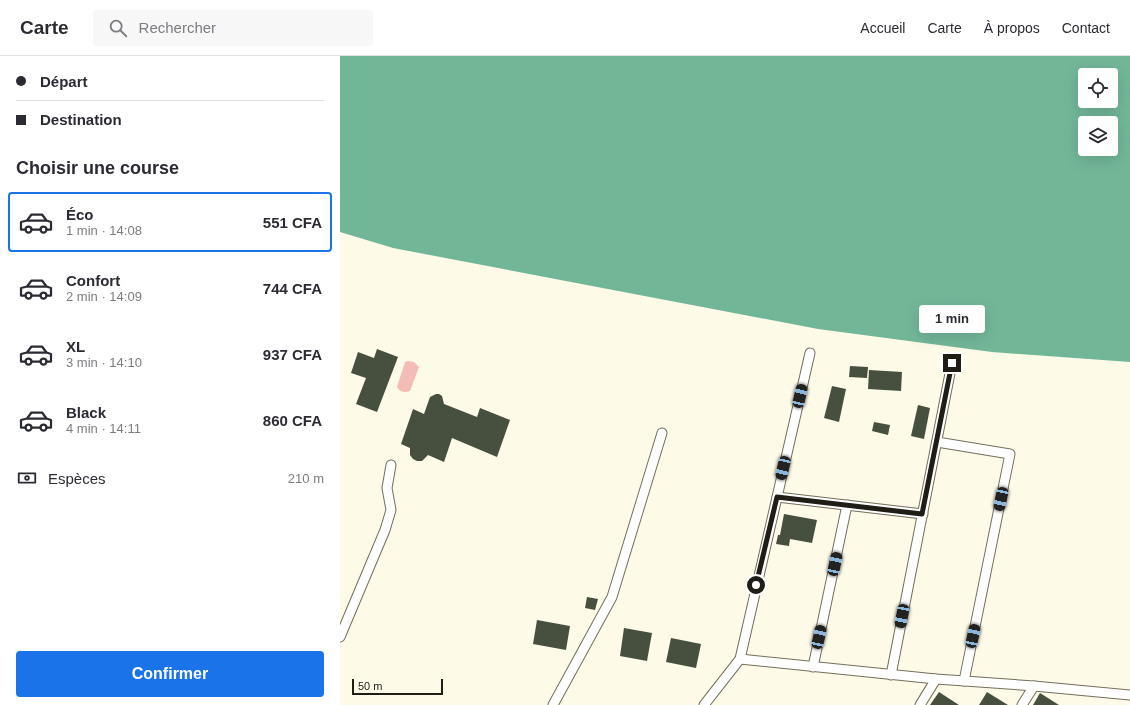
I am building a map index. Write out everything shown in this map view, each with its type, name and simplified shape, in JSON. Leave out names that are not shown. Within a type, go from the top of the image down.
[{"type":"street","points":[[704,705],[740,659],[810,353]]},
{"type":"street","points":[[891,675],[952,363]]},
{"type":"street","points":[[553,705],[612,597],[662,433]]},
{"type":"street","points":[[937,442],[1010,454],[964,681]]},
{"type":"street","points":[[340,637],[391,510],[387,488],[391,465]]},
{"type":"street","points":[[777,497],[922,514]]},
{"type":"street","points":[[813,666],[847,505]]},
{"type":"street","points":[[740,659],[891,675],[1130,695]]},
{"type":"street","points":[[920,705],[936,679]]},
{"type":"street","points":[[1022,705],[1034,686]]},
{"type":"shaded area","points":[[340,56],[1130,56],[1130,362],[992,352],[818,329],[393,248],[340,232]]},
{"type":"shaded area","points":[[405,362],[414,362],[419,367],[410,391],[404,392],[399,390],[397,387]]},
{"type":"building","points":[[377,349],[398,357],[377,412],[356,404],[366,378],[351,373],[358,352],[374,358]]},
{"type":"building","points":[[850,366],[868,367],[867,378],[849,377]]},
{"type":"building","points":[[869,370],[902,372],[901,391],[868,389]]},
{"type":"building","points":[[832,386],[846,389],[839,422],[824,418]]},
{"type":"building","points":[[436,394],[442,396],[444,404],[477,417],[480,408],[510,420],[497,457],[452,438],[444,462],[428,455],[422,461],[413,459],[410,455],[410,448],[401,444],[413,409],[424,414],[430,397]]},
{"type":"building","points":[[918,405],[930,408],[924,439],[911,436]]},
{"type":"building","points":[[874,422],[890,425],[888,435],[872,431]]},
{"type":"building","points":[[784,514],[817,520],[812,543],[790,539],[789,546],[776,544],[778,535],[780,535]]},
{"type":"building","points":[[587,597],[598,599],[595,610],[585,608]]},
{"type":"building","points":[[537,620],[570,626],[566,650],[533,644]]},
{"type":"building","points":[[624,628],[652,633],[647,661],[620,656]]},
{"type":"building","points":[[671,638],[701,644],[696,668],[666,662]]},
{"type":"building","points":[[939,692],[959,705],[930,705]]},
{"type":"building","points":[[987,692],[1008,705],[979,705]]},
{"type":"building","points":[[1040,693],[1059,705],[1033,705]]},
{"type":"route","points":[[756,585],[777,497],[922,514],[952,363]]}]
